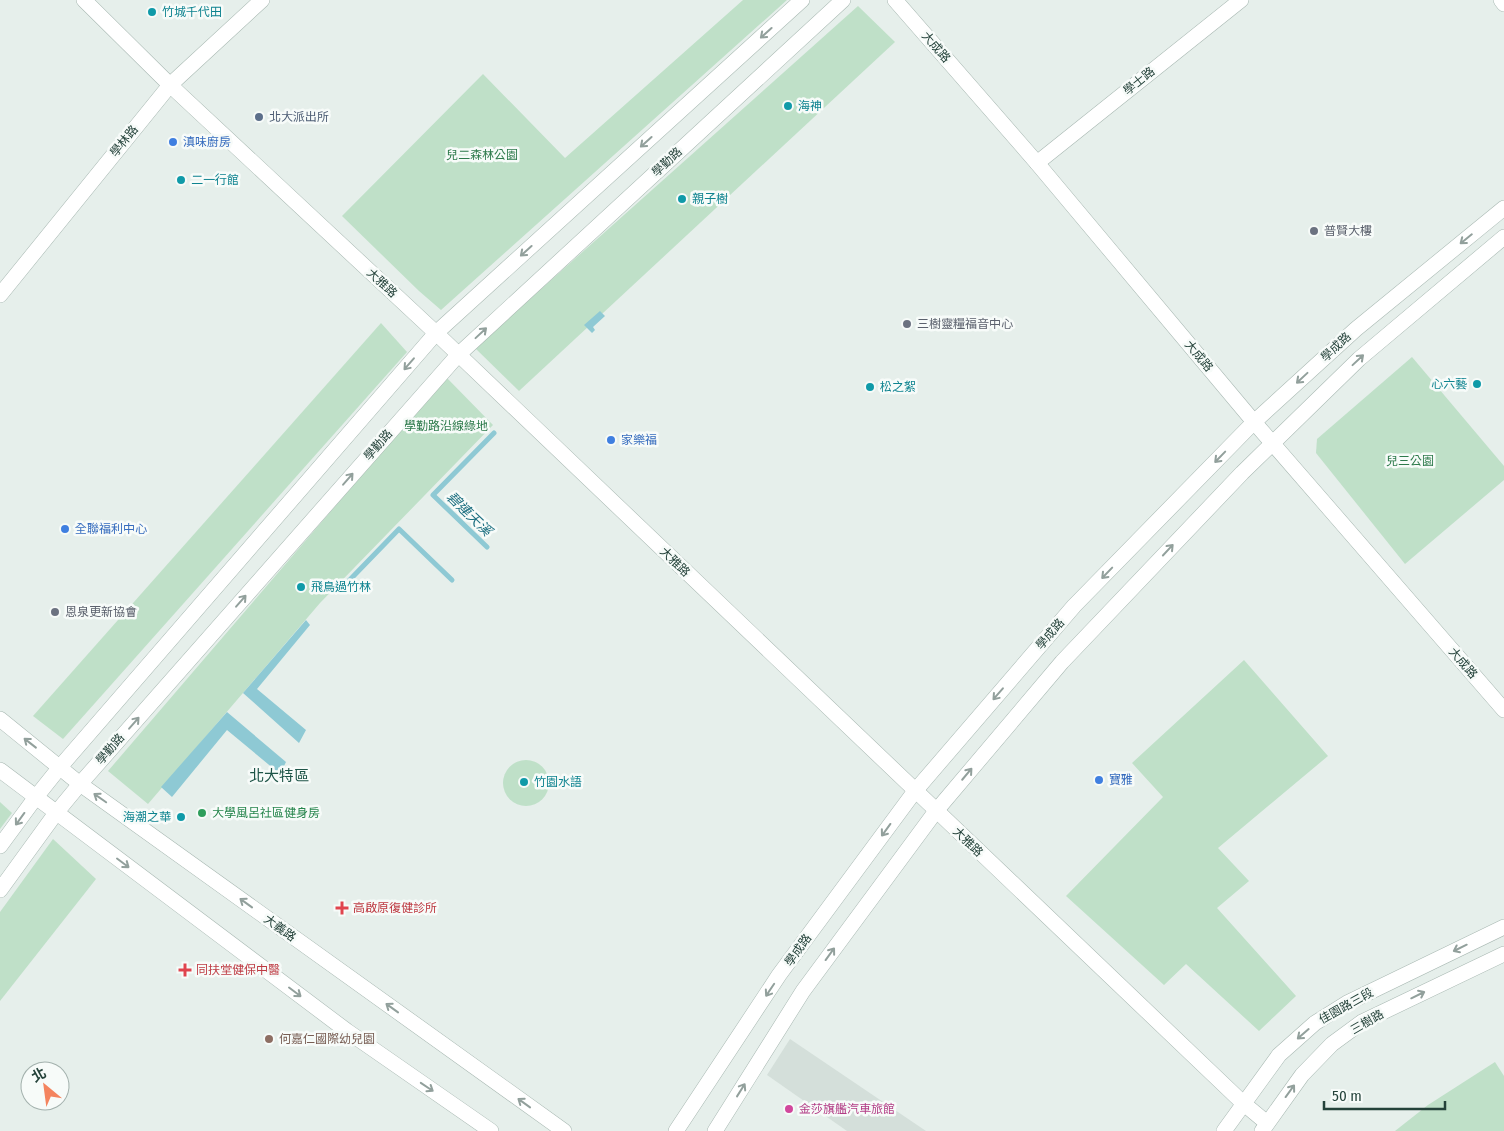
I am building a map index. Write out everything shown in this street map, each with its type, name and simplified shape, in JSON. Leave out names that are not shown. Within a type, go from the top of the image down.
[{"type":"street","name":"大雅路","points":[[84,0],[170,85],[436,333],[1243,1103],[1264,1127]]},
{"type":"street","name":"學林路","points":[[0,295],[170,85],[262,0]]},
{"type":"street","name":"學勤路","points":[[0,846],[60,767],[436,333],[802,0]]},
{"type":"street","name":"學勤路","points":[[0,890],[56,812],[458,354],[843,0]]},
{"type":"street","name":"大成路","points":[[895,0],[1037,163],[1254,422],[1504,710]]},
{"type":"street","name":"學士路","points":[[1037,163],[1241,0]]},
{"type":"street","points":[[1501,0],[1504,4]]},
{"type":"street","name":"學成路","points":[[676,1131],[779,975],[915,791],[1074,606],[1254,422],[1356,328],[1504,208]]},
{"type":"street","name":"學成路","points":[[715,1131],[802,991],[936,811],[1062,662],[1272,442],[1359,359],[1504,238]]},
{"type":"street","name":"大義路","points":[[0,719],[80,784],[564,1131]]},
{"type":"street","points":[[0,770],[347,1030],[491,1131]]},
{"type":"street","name":"佳園路三段","points":[[1224,1131],[1279,1055],[1315,1023],[1347,1003],[1504,927]]},
{"type":"street","name":"三樹路","points":[[1264,1127],[1302,1075],[1332,1044],[1362,1022],[1504,954]]},
{"type":"shaded area","points":[[790,1039],[926,1131],[847,1131],[767,1075]]},
{"type":"green space","name":"兒二森林公園","points":[[743,0],[787,0],[441,310],[342,216],[483,74],[565,158]]},
{"type":"green space","points":[[858,6],[895,42],[519,391],[475,348]]},
{"type":"green space","points":[[381,323],[407,352],[63,739],[33,716]]},
{"type":"green space","name":"兒三公園","points":[[1412,357],[1504,466],[1504,480],[1405,564],[1316,453],[1317,439]]},
{"type":"green space","name":"學勤路沿線綠地","points":[[446,377],[493,425],[320,603],[148,804],[108,771]]},
{"type":"green space","points":[[1244,660],[1328,756],[1218,848],[1249,881],[1217,908],[1296,996],[1259,1031],[1186,964],[1164,985],[1066,896],[1163,797],[1132,763]]},
{"type":"green space","points":[[522,760],[530,760],[539,764],[545,770],[549,783],[545,796],[539,802],[530,806],[522,806],[513,802],[507,796],[503,787],[503,779],[507,770],[513,764]]},
{"type":"green space","points":[[0,802],[12,813],[0,829]]},
{"type":"green space","points":[[53,839],[96,879],[0,1001],[0,912]]},
{"type":"green space","points":[[1495,1062],[1504,1076],[1504,1131],[1395,1131],[1428,1105]]},
{"type":"water","points":[[600,311],[605,316],[593,327],[595,330],[592,333],[584,325]]},
{"type":"water","points":[[306,620],[310,625],[257,689],[306,730],[299,743],[243,693]]},
{"type":"water","points":[[227,712],[286,762],[280,774],[227,730],[172,797],[161,787]]},
{"type":"waterway","name":"碧連天溪","points":[[487,547],[433,495],[494,433]]},
{"type":"waterway","name":"碧連天溪","points":[[339,591],[399,529],[452,580]]},
{"type":"place","name":"竹城千代田","points":[[152,12]]},
{"type":"place","name":"海神","points":[[788,106]]},
{"type":"place","name":"北大派出所","points":[[259,117]]},
{"type":"place","name":"滇味廚房","points":[[173,142]]},
{"type":"place","name":"二一行館","points":[[181,180]]},
{"type":"place","name":"親子樹","points":[[682,199]]},
{"type":"place","name":"普賢大樓","points":[[1314,231]]},
{"type":"place","name":"三樹靈糧福音中心","points":[[907,324]]},
{"type":"place","name":"心六藝","points":[[1477,384]]},
{"type":"place","name":"松之絮","points":[[870,387]]},
{"type":"place","name":"家樂福","points":[[611,440]]},
{"type":"place","name":"全聯福利中心","points":[[65,529]]},
{"type":"place","name":"飛鳥過竹林","points":[[301,587]]},
{"type":"place","name":"恩泉更新協會","points":[[55,612]]},
{"type":"place","name":"寶雅","points":[[1099,780]]},
{"type":"place","name":"竹園水語","points":[[524,782]]},
{"type":"place","name":"大學風呂社區健身房","points":[[202,813]]},
{"type":"place","name":"海潮之華","points":[[181,817]]},
{"type":"place","name":"高啟原復健診所","points":[[342,908]]},
{"type":"place","name":"同扶堂健保中醫","points":[[185,970]]},
{"type":"place","name":"何嘉仁國際幼兒園","points":[[269,1039]]},
{"type":"place","name":"金莎旗艦汽車旅館","points":[[789,1109]]},
{"type":"district","name":"北大特區","points":[[279,776]]}]
